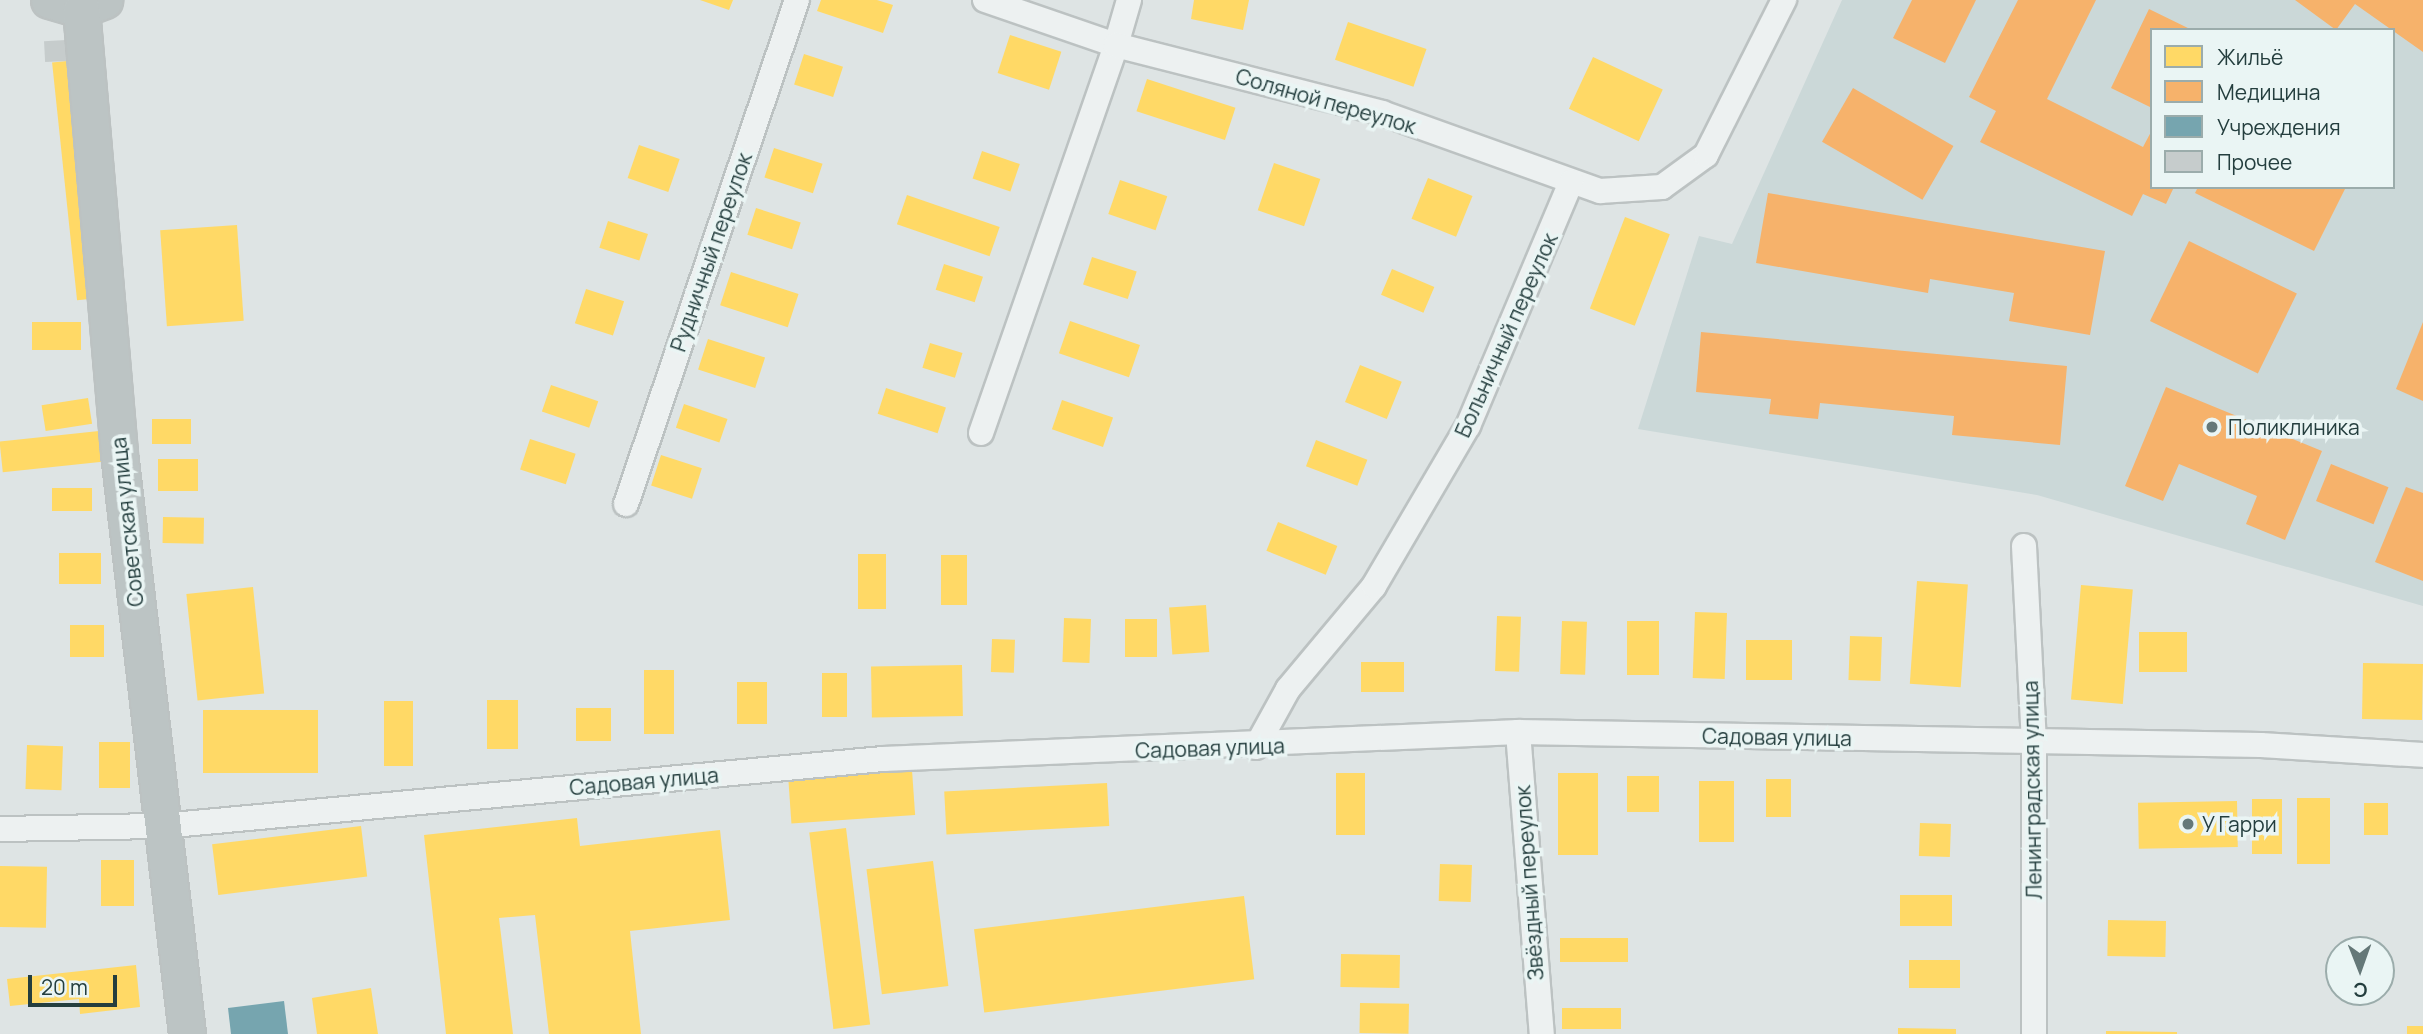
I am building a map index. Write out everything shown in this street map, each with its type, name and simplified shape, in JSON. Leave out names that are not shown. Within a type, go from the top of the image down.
[{"type":"street","name":"Рудничный переулок","points":[[626,504],[797,0]]},
{"type":"street","name":"Соляной переулок","points":[[985,0],[1116,45],[1382,113],[1572,182]]},
{"type":"street","points":[[981,433],[1116,45],[1129,0]]},
{"type":"street","points":[[1572,182],[1600,191],[1662,187],[1706,155],[1784,0]]},
{"type":"street","name":"Советская улица","points":[[78,3],[119,453],[187,1034]]},
{"type":"street","name":"Больничный переулок","points":[[1256,747],[1288,689],[1374,586],[1468,426],[1572,182]]},
{"type":"street","name":"Ленинградская улица","points":[[2024,546],[2034,742],[2034,1034]]},
{"type":"street","name":"Садовая улица","points":[[0,829],[162,826],[883,759],[1256,747],[1518,732],[2261,745],[2423,755]]},
{"type":"street","name":"Звёздный переулок","points":[[1518,732],[1542,1034]]},
{"type":"shaded area","points":[[1842,0],[2423,0],[2423,606],[2037,495],[1638,429],[1699,236],[1732,244]]},
{"type":"building: Жильё","points":[[700,0],[733,0],[729,10]]},
{"type":"building: Жильё","points":[[821,0],[877,0],[893,5],[883,33],[817,11]]},
{"type":"building: Жильё","points":[[1194,0],[1249,0],[1243,30],[1191,19]]},
{"type":"building: Жильё","points":[[1348,22],[1426,49],[1413,87],[1335,60]]},
{"type":"building: Жильё","points":[[1010,35],[1061,52],[1049,90],[998,73]]},
{"type":"building: Жильё","points":[[804,54],[843,67],[833,97],[794,84]]},
{"type":"building: Жильё","points":[[1593,57],[1663,90],[1639,141],[1569,109]]},
{"type":"building: Жильё","points":[[67,61],[92,299],[77,300],[52,63]]},
{"type":"building: Жильё","points":[[1147,79],[1235,108],[1225,140],[1136,111]]},
{"type":"building: Жильё","points":[[639,145],[680,159],[668,192],[628,178]]},
{"type":"building: Жильё","points":[[774,148],[823,164],[813,193],[764,177]]},
{"type":"building: Жильё","points":[[982,151],[1020,164],[1010,191],[973,178]]},
{"type":"building: Жильё","points":[[1274,163],[1320,179],[1304,226],[1258,210]]},
{"type":"building: Жильё","points":[[1428,178],[1473,196],[1456,237],[1412,219]]},
{"type":"building: Жильё","points":[[1120,180],[1167,196],[1156,230],[1108,214]]},
{"type":"building: Жильё","points":[[907,195],[1000,227],[990,256],[897,224]]},
{"type":"building: Жильё","points":[[756,208],[801,223],[792,249],[747,235]]},
{"type":"building: Жильё","points":[[1625,217],[1670,234],[1635,326],[1590,308]]},
{"type":"building: Жильё","points":[[608,221],[648,234],[639,261],[599,248]]},
{"type":"building: Жильё","points":[[237,225],[244,321],[167,326],[160,230]]},
{"type":"building: Жильё","points":[[1092,257],[1137,272],[1128,299],[1083,285]]},
{"type":"building: Жильё","points":[[944,264],[983,277],[975,302],[936,290]]},
{"type":"building: Жильё","points":[[1392,269],[1434,287],[1423,313],[1381,295]]},
{"type":"building: Жильё","points":[[731,272],[799,294],[788,327],[720,305]]},
{"type":"building: Жильё","points":[[586,289],[624,301],[613,336],[575,323]]},
{"type":"building: Жильё","points":[[1070,321],[1140,345],[1129,377],[1059,353]]},
{"type":"building: Жильё","points":[[32,322],[81,322],[81,350],[32,350]]},
{"type":"building: Жильё","points":[[708,339],[765,358],[755,388],[698,369]]},
{"type":"building: Жильё","points":[[930,343],[963,353],[955,378],[922,368]]},
{"type":"building: Жильё","points":[[1360,365],[1402,382],[1387,419],[1345,402]]},
{"type":"building: Жильё","points":[[551,385],[598,401],[589,428],[542,411]]},
{"type":"building: Жильё","points":[[886,388],[946,407],[938,433],[878,414]]},
{"type":"building: Жильё","points":[[88,398],[92,424],[46,431],[42,405]]},
{"type":"building: Жильё","points":[[1062,400],[1113,418],[1103,447],[1052,429]]},
{"type":"building: Жильё","points":[[684,404],[727,419],[719,443],[676,428]]},
{"type":"building: Жильё","points":[[152,419],[191,419],[191,444],[152,444]]},
{"type":"building: Жильё","points":[[99,431],[102,462],[3,472],[0,441]]},
{"type":"building: Жильё","points":[[530,439],[576,454],[566,484],[520,469]]},
{"type":"building: Жильё","points":[[1316,440],[1367,460],[1357,486],[1306,466]]},
{"type":"building: Жильё","points":[[661,455],[702,468],[692,499],[651,485]]},
{"type":"building: Жильё","points":[[158,459],[198,459],[198,491],[158,491]]},
{"type":"building: Жильё","points":[[52,488],[92,488],[92,511],[52,511]]},
{"type":"building: Жильё","points":[[163,517],[204,518],[204,544],[163,543]]},
{"type":"building: Жильё","points":[[1278,522],[1337,546],[1326,575],[1266,551]]},
{"type":"building: Жильё","points":[[59,553],[101,553],[101,584],[59,584]]},
{"type":"building: Жильё","points":[[858,554],[886,554],[886,609],[858,609]]},
{"type":"building: Жильё","points":[[941,555],[967,555],[967,605],[941,605]]},
{"type":"building: Жильё","points":[[1917,581],[1968,585],[1961,687],[1910,684]]},
{"type":"building: Жильё","points":[[2081,585],[2133,590],[2123,704],[2071,700]]},
{"type":"building: Жильё","points":[[253,587],[264,693],[198,700],[186,594]]},
{"type":"building: Жильё","points":[[1206,605],[1209,652],[1172,654],[1169,608]]},
{"type":"building: Жильё","points":[[1695,612],[1727,613],[1725,679],[1693,678]]},
{"type":"building: Жильё","points":[[1497,616],[1521,617],[1519,672],[1495,671]]},
{"type":"building: Жильё","points":[[1064,618],[1091,619],[1089,663],[1062,662]]},
{"type":"building: Жильё","points":[[1125,619],[1157,619],[1157,657],[1125,657]]},
{"type":"building: Жильё","points":[[1562,621],[1587,622],[1585,675],[1560,674]]},
{"type":"building: Жильё","points":[[1627,621],[1659,621],[1659,675],[1627,675]]},
{"type":"building: Жильё","points":[[70,625],[104,625],[104,657],[70,657]]},
{"type":"building: Жильё","points":[[2139,632],[2187,632],[2187,672],[2139,672]]},
{"type":"building: Жильё","points":[[1850,636],[1882,637],[1880,681],[1848,680]]},
{"type":"building: Жильё","points":[[992,639],[1015,640],[1014,673],[991,672]]},
{"type":"building: Жильё","points":[[1746,640],[1792,640],[1792,680],[1746,680]]},
{"type":"building: Жильё","points":[[1361,662],[1404,662],[1404,692],[1361,692]]},
{"type":"building: Жильё","points":[[2363,663],[2423,664],[2422,720],[2362,719]]},
{"type":"building: Жильё","points":[[962,665],[963,716],[872,718],[871,667]]},
{"type":"building: Жильё","points":[[644,670],[674,670],[674,734],[644,734]]},
{"type":"building: Жильё","points":[[822,673],[847,673],[847,717],[822,717]]},
{"type":"building: Жильё","points":[[737,682],[767,682],[767,724],[737,724]]},
{"type":"building: Жильё","points":[[487,700],[518,700],[518,749],[487,749]]},
{"type":"building: Жильё","points":[[384,701],[413,701],[413,766],[384,766]]},
{"type":"building: Жильё","points":[[576,708],[611,708],[611,741],[576,741]]},
{"type":"building: Жильё","points":[[203,710],[318,710],[318,773],[203,773]]},
{"type":"building: Жильё","points":[[99,742],[130,742],[130,788],[99,788]]},
{"type":"building: Жильё","points":[[27,745],[63,746],[61,790],[25,789]]},
{"type":"building: Жильё","points":[[912,770],[915,815],[791,824],[788,779]]},
{"type":"building: Жильё","points":[[1336,773],[1365,773],[1365,835],[1336,835]]},
{"type":"building: Жильё","points":[[1558,773],[1598,773],[1598,855],[1558,855]]},
{"type":"building: Жильё","points":[[1627,776],[1659,776],[1659,812],[1627,812]]},
{"type":"building: Жильё","points":[[1766,779],[1791,779],[1791,817],[1766,817]]},
{"type":"building: Жильё","points":[[1699,781],[1734,781],[1734,842],[1699,842]]},
{"type":"building: Жильё","points":[[1107,783],[1109,826],[946,834],[944,792]]},
{"type":"building: Жильё","points":[[2297,798],[2330,798],[2330,864],[2297,864]]},
{"type":"building: Жильё","points":[[2252,799],[2282,799],[2282,854],[2252,854]]},
{"type":"building: Жильё","name":"У Гарри","points":[[2237,801],[2238,847],[2139,849],[2138,803]]},
{"type":"building: Жильё","points":[[2364,803],[2388,803],[2388,835],[2364,835]]},
{"type":"building: Жильё","points":[[577,818],[580,846],[720,830],[730,920],[630,931],[641,1034],[549,1034],[535,915],[499,918],[513,1034],[446,1034],[424,835]]},
{"type":"building: Жильё","points":[[1920,823],[1951,824],[1950,857],[1919,856]]},
{"type":"building: Жильё","points":[[361,826],[367,877],[218,895],[212,844]]},
{"type":"building: Жильё","points":[[846,828],[870,1025],[833,1029],[809,833]]},
{"type":"building: Жильё","points":[[101,860],[134,860],[134,906],[101,906]]},
{"type":"building: Жильё","points":[[933,861],[948,986],[882,994],[866,869]]},
{"type":"building: Жильё","points":[[1440,864],[1472,865],[1471,902],[1439,901]]},
{"type":"building: Жильё","points":[[0,866],[47,867],[46,928],[0,927]]},
{"type":"building: Жильё","points":[[1900,895],[1952,895],[1952,926],[1900,926]]},
{"type":"building: Жильё","points":[[1244,896],[1254,979],[984,1013],[974,929]]},
{"type":"building: Жильё","points":[[2108,920],[2166,921],[2165,957],[2107,956]]},
{"type":"building: Жильё","points":[[1560,938],[1628,938],[1628,962],[1560,962]]},
{"type":"building: Жильё","points":[[1341,954],[1400,955],[1399,988],[1340,987]]},
{"type":"building: Жильё","points":[[1909,960],[1960,960],[1960,988],[1909,988]]},
{"type":"building: Жильё","points":[[136,965],[140,1007],[80,1014],[79,999],[10,1006],[7,979]]},
{"type":"building: Жильё","points":[[371,988],[378,1034],[317,1034],[312,998]]},
{"type":"building: Жильё","points":[[1360,1003],[1409,1004],[1408,1034],[1359,1033]]},
{"type":"building: Жильё","points":[[1562,1008],[1621,1008],[1621,1029],[1562,1029]]},
{"type":"building: Жильё","points":[[2407,1026],[2423,1026],[2423,1034],[2407,1034]]},
{"type":"building: Жильё","points":[[1898,1028],[1956,1029],[1956,1034],[1898,1034]]},
{"type":"building: Жильё","points":[[2106,1031],[2177,1032],[2177,1034],[2106,1034]]},
{"type":"building: Медицина","points":[[1912,0],[1976,0],[1945,63],[1893,38]]},
{"type":"building: Медицина","points":[[2018,0],[2096,0],[2047,99],[2143,147],[2150,134],[2150,189],[2173,189],[2166,204],[2143,194],[2132,216],[1980,142],[1996,111],[1969,97]]},
{"type":"building: Медицина","points":[[2295,0],[2423,0],[2423,52],[2395,32],[2395,28],[2389,28],[2355,4],[2337,28],[2333,28]]},
{"type":"building: Медицина","points":[[2149,9],[2188,28],[2150,28],[2150,107],[2111,88]]},
{"type":"building: Медицина","points":[[1853,88],[1953,146],[1922,200],[1822,142]]},
{"type":"building: Медицина","points":[[2197,189],[2345,189],[2314,251],[2195,193]]},
{"type":"building: Медицина","points":[[1768,193],[2105,251],[2090,335],[2009,321],[2014,293],[1930,279],[1928,293],[1756,263]]},
{"type":"building: Медицина","points":[[2189,241],[2297,294],[2258,374],[2150,321]]},
{"type":"building: Медицина","points":[[2423,322],[2423,401],[2396,389]]},
{"type":"building: Медицина","points":[[1701,332],[2067,366],[2060,445],[1952,435],[1954,416],[1820,403],[1818,419],[1769,414],[1771,399],[1696,392]]},
{"type":"building: Медицина","points":[[2166,387],[2322,451],[2285,540],[2246,524],[2257,496],[2179,464],[2163,501],[2125,486]]},
{"type":"building: Медицина","points":[[2331,464],[2388,487],[2374,524],[2316,501]]},
{"type":"building: Медицина","points":[[2406,487],[2423,493],[2423,581],[2375,562]]},
{"type":"building: Учреждения","points":[[284,1001],[288,1034],[231,1034],[228,1008]]},
{"type":"building: Прочее","points":[[66,40],[67,61],[45,62],[44,41]]},
{"type":"place","name":"Поликлиника","points":[[2212,427]]},
{"type":"place","name":"У Гарри","points":[[2188,824]]}]
